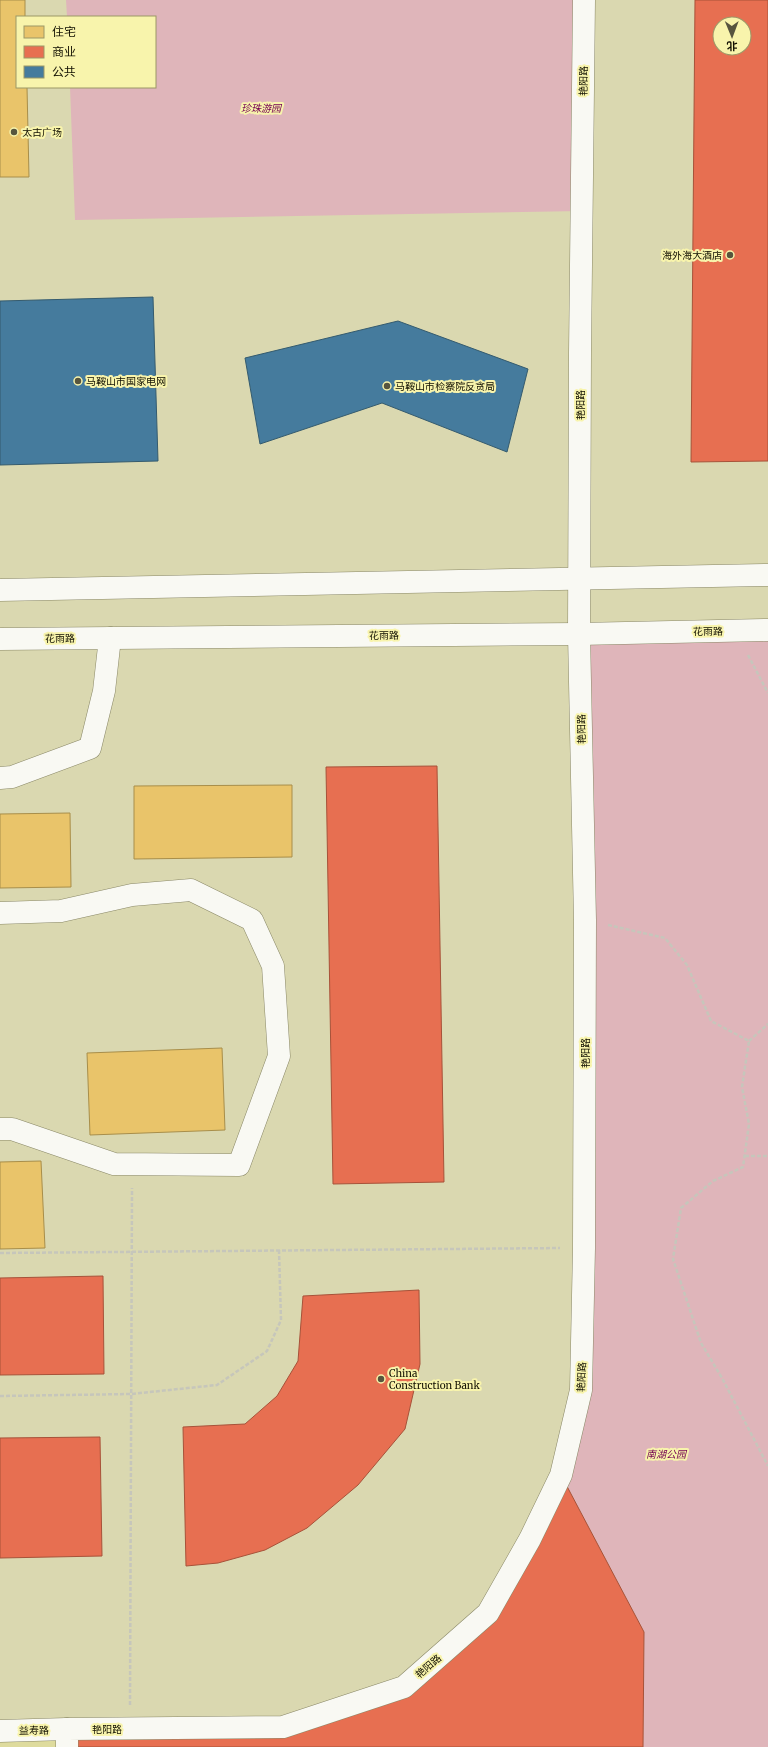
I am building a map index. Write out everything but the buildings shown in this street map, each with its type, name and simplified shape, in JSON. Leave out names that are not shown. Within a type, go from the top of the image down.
[{"type":"street","name":"艳阳路","points":[[67,1738],[130,1730],[283,1727],[404,1687],[488,1613],[530,1539],[561,1475],[581,1390],[584,1248],[585,920],[579,579],[584,0]]},
{"type":"street","points":[[0,590],[768,575]]},
{"type":"street","name":"花雨路","points":[[0,639],[579,634],[768,630]]},
{"type":"street","points":[[0,778],[12,778],[90,748],[104,691],[110,638]]},
{"type":"street","points":[[0,913],[61,910],[132,895],[192,890],[252,920],[273,966],[279,1056],[239,1165],[114,1164],[12,1129],[0,1129]]},
{"type":"street","name":"益寿路","points":[[0,1731],[67,1738]]},
{"type":"path","points":[[736,630],[768,693]]},
{"type":"path","points":[[585,920],[665,938],[687,965],[711,1020],[749,1042]]},
{"type":"path","points":[[768,1024],[749,1042],[742,1087],[749,1124],[743,1167],[712,1181],[681,1208],[672,1259],[701,1343],[722,1378],[768,1466]]},
{"type":"path","points":[[745,1156],[768,1156]]},
{"type":"path","points":[[130,1730],[132,1164]]},
{"type":"path","points":[[0,1253],[584,1248]]},
{"type":"path","points":[[0,1396],[131,1394],[217,1385],[267,1351],[281,1320],[279,1250]]},
{"type":"shaded area","points":[[67,1729],[67,1747],[0,1747],[0,1731]]},
{"type":"green space","name":"珍珠游园","points":[[66,0],[584,0],[582,211],[75,220],[70,88],[156,88],[156,16],[67,16]]},
{"type":"green space","name":"南湖公园","points":[[768,630],[768,1747],[643,1747],[644,1632],[561,1475],[584,1248],[579,634]]},
{"type":"place","name":"太古广场","points":[[14,132]]},
{"type":"place","name":"海外海大酒店","points":[[730,255]]},
{"type":"place","name":"马鞍山市国家电网","points":[[78,381]]},
{"type":"place","name":"马鞍山市检察院反贪局","points":[[387,386]]},
{"type":"place","name":"China Construction Bank","points":[[381,1379]]}]
